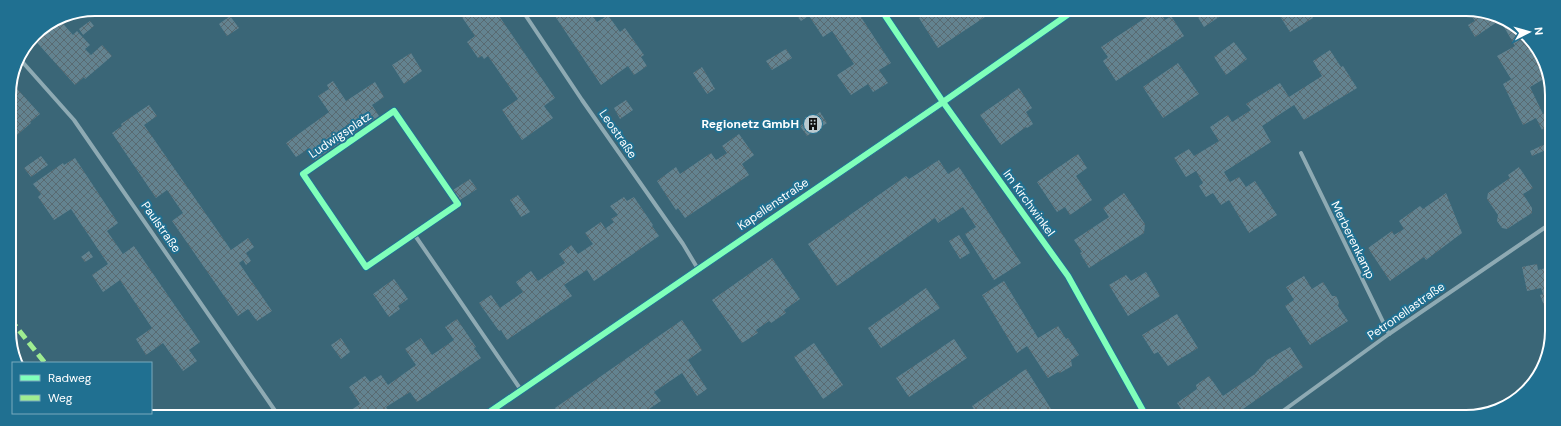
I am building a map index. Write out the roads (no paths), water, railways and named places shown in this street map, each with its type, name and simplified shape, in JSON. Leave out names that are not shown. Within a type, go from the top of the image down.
[{"type":"street","name":"Leostraße","points":[[526,16],[582,100],[683,244],[698,269]]},
{"type":"street","name":"Im Kirchwinkel","points":[[885,16],[943,102],[1068,276],[1143,410]]},
{"type":"street","name":"Kapellenstraße","points":[[493,410],[943,102],[1066,16]]},
{"type":"street","name":"Paulstraße","points":[[23,63],[74,120],[275,410]]},
{"type":"street","name":"Ludwigsplatz","points":[[394,111],[458,204],[414,234],[366,267],[303,174],[394,111]]},
{"type":"street","name":"Merberenkamp","points":[[1301,154],[1389,334]]},
{"type":"street","name":"Petronellastraße","points":[[1284,410],[1389,334],[1545,227]]},
{"type":"street","points":[[414,234],[521,390]]},
{"type":"place","name":"Regionetz GmbH","points":[[813,124]]}]
